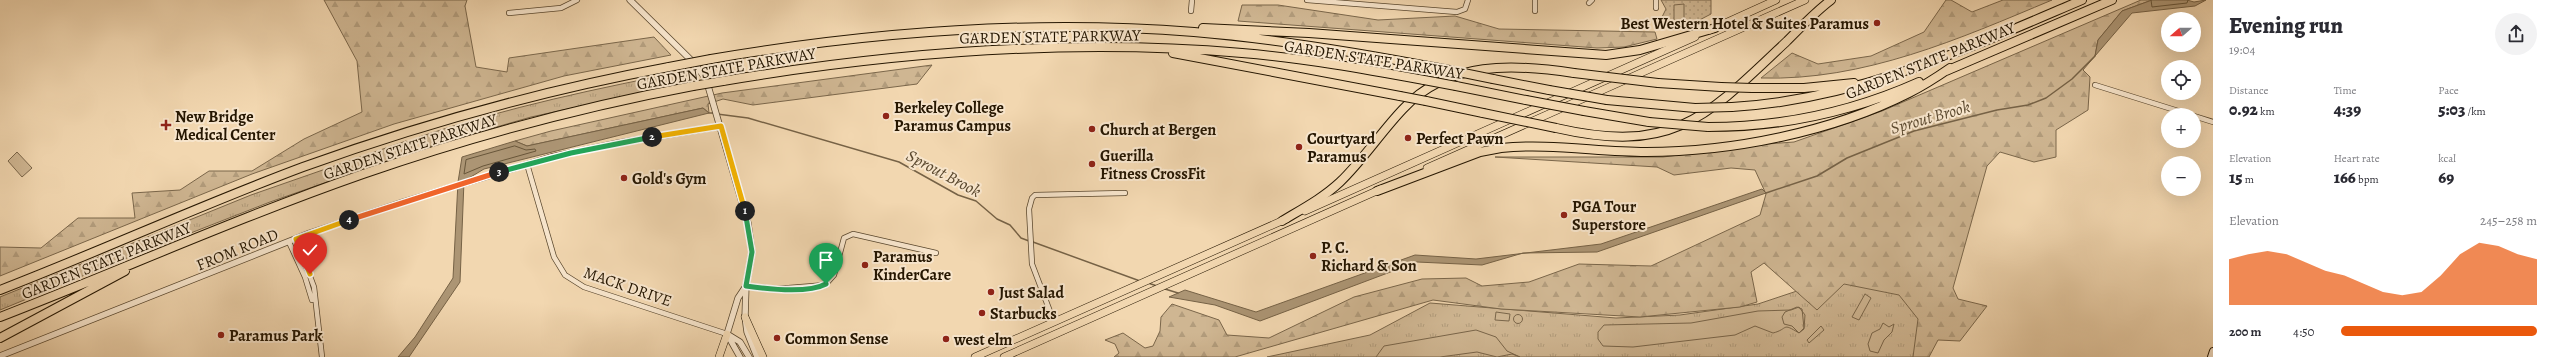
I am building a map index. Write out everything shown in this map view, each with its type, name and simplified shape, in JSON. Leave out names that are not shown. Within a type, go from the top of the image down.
[{"type":"highway","points":[[975,357],[1776,0]]},
{"type":"highway","points":[[1377,191],[1805,0]]},
{"type":"highway","points":[[1128,47],[1229,62],[1597,136],[1632,138],[1666,132],[1685,124],[1723,101],[1831,0]]},
{"type":"highway","name":"GARDEN STATE PARKWAY","points":[[0,290],[248,188],[350,151],[412,131],[522,100],[711,59],[858,39],[942,32],[1048,28],[1164,30],[1292,42],[1607,100],[1695,108],[1732,107],[1787,102],[1880,80],[1952,55],[2082,0]]},
{"type":"highway","name":"GARDEN STATE PARKWAY","points":[[0,316],[311,193],[426,154],[586,110],[693,86],[832,64],[939,52],[1033,47],[1128,47],[1271,56],[1424,80],[1649,122],[1708,127],[1767,124],[1823,114],[1879,98],[2112,0]]},
{"type":"highway","points":[[1164,30],[1216,28],[1286,31],[1606,54],[1640,50],[1715,28]]},
{"type":"highway","points":[[1282,221],[1320,198],[1340,182],[1404,108],[1431,87],[1461,75],[1497,67],[1528,66],[1658,83],[1721,87],[1804,88],[1880,80]]},
{"type":"highway","points":[[1004,357],[1368,194],[1480,152],[1501,148],[1660,152],[1717,148],[1761,141],[1819,127],[1867,110],[1909,93],[1950,68]]},
{"type":"highway","points":[[0,338],[150,257]]},
{"type":"highway","points":[[745,317],[763,357]]},
{"type":"highway","points":[[720,357],[727,334]]},
{"type":"main road","points":[[2211,357],[2213,351]]},
{"type":"street","points":[[509,13],[561,8],[577,0]]},
{"type":"street","points":[[630,0],[703,73],[715,104],[751,240],[751,265],[746,286],[745,317],[746,332],[757,357]]},
{"type":"street","points":[[1190,11],[1192,0]]},
{"type":"street","points":[[1307,0],[1457,12],[1464,9],[1468,0]]},
{"type":"street","points":[[1535,0],[1535,11]]},
{"type":"street","points":[[1656,0],[1656,8]]},
{"type":"street","points":[[2095,85],[2170,108]]},
{"type":"street","points":[[2201,118],[2213,122]]},
{"type":"street","name":"FROM ROAD","points":[[0,356],[296,239],[451,186],[527,164],[618,143],[721,126]]},
{"type":"street","name":"MACK DRIVE","points":[[527,164],[554,257],[565,275],[584,286],[727,334]]},
{"type":"street","points":[[1054,322],[1033,272],[1030,247],[1030,202],[1035,195],[1125,193]]},
{"type":"street","points":[[746,286],[776,289],[825,285],[834,275],[844,238],[853,234],[936,252]]},
{"type":"street","points":[[296,239],[314,286],[315,307],[322,357]]},
{"type":"street","points":[[289,242],[305,277],[315,307]]},
{"type":"street","points":[[740,357],[727,334],[738,298],[746,286]]},
{"type":"street","points":[[727,334],[740,342],[749,357]]},
{"type":"green space","points":[[324,0],[467,0],[465,6],[476,67],[507,72],[509,58],[654,37],[671,55],[564,76],[394,124],[252,174],[0,276],[0,247],[41,248],[78,218],[135,218],[132,193],[180,190],[209,171],[252,171],[304,139],[362,112],[357,61]]},
{"type":"green space","points":[[1661,0],[1711,0],[1711,14],[1684,28],[1662,26],[1662,17],[1666,9]]},
{"type":"green space","points":[[1946,0],[1951,0],[1972,12],[2003,0],[2052,0],[1946,43],[1874,65],[1837,73],[1799,77],[1761,78],[1792,53],[1818,64],[1871,56],[1924,32]]},
{"type":"green space","points":[[2141,0],[2152,0],[2122,11],[2098,40],[2095,56],[2083,70],[2090,77],[2088,110],[2056,130],[2056,157],[2034,162],[2000,152],[1987,166],[1953,288],[1958,299],[1987,306],[1960,341],[1938,340],[1929,357],[1913,357],[1918,319],[1899,295],[1844,284],[1817,310],[1764,263],[1751,272],[1757,302],[1740,307],[1640,317],[1501,309],[1433,300],[1235,357],[1114,357],[1119,353],[1115,344],[1105,340],[1123,333],[1145,348],[1153,346],[1160,331],[1161,317],[1172,304],[1219,320],[1227,335],[1269,338],[1354,297],[1422,279],[1466,278],[1482,286],[1529,282],[1579,264],[1651,266],[1760,215],[1766,194],[1755,170],[1731,168],[1674,175],[1657,167],[1495,157],[1663,157],[1794,142],[1882,111]]},
{"type":"green space","points":[[1684,4],[1684,22],[1674,22],[1674,5]]},
{"type":"green space","points":[[1242,5],[1278,5],[1378,20],[1455,16],[1499,29],[1655,32],[1657,39],[1624,47],[1597,48],[1238,21]]},
{"type":"green space","points":[[932,65],[917,84],[753,105],[723,99],[708,104],[709,113],[703,108],[527,146],[515,141],[551,131],[722,93]]},
{"type":"green space","points":[[691,70],[697,81],[531,117],[424,148],[417,141],[419,137],[452,126],[520,107],[588,91]]},
{"type":"green space","points":[[406,141],[412,145],[411,151],[407,154],[270,202],[109,265],[0,310],[0,297],[251,195]]},
{"type":"green space","points":[[17,152],[32,168],[22,177],[8,161]]},
{"type":"green space","points":[[1878,264],[1942,296],[1922,357],[1267,357],[1370,335],[1430,303],[1616,318],[1680,315],[1758,304]]},
{"type":"green space","points":[[1865,294],[1871,298],[1859,320],[1852,317]]},
{"type":"green space","points":[[1790,310],[1785,312],[1782,317],[1784,324],[1792,326],[1799,333],[1785,327],[1773,333],[1755,326],[1735,335],[1633,347],[1603,346],[1598,339],[1598,332],[1604,325],[1691,323],[1758,311]]},
{"type":"green space","points":[[1802,311],[1805,315],[1804,329],[1799,333],[1804,328]]},
{"type":"green space","points":[[1496,312],[1510,314],[1509,321],[1495,320]]},
{"type":"green space","points":[[1516,315],[1520,315],[1522,319],[1520,323],[1516,323],[1514,321],[1514,317]]},
{"type":"green space","points":[[1883,323],[1889,327],[1894,324],[1892,332],[1884,340],[1878,353],[1870,351],[1868,344],[1872,333],[1880,329]]},
{"type":"green space","points":[[1821,326],[1824,330],[1809,343],[1807,340]]},
{"type":"green space","points":[[1476,330],[1496,337],[1507,351],[1520,357],[1512,354],[1497,357],[1477,352],[1440,357],[1376,357],[1384,346]]},
{"type":"water","points":[[2152,0],[2187,0],[2194,2],[2206,0],[2195,6],[2132,13],[2095,56],[2098,40],[2122,11]]},
{"type":"water","points":[[703,108],[709,113],[484,169],[464,181],[460,282],[409,357],[398,357],[415,337],[453,278],[458,182],[462,157],[515,141],[527,146]]},
{"type":"water","points":[[1762,189],[1766,193],[1597,252],[1526,253],[1601,244]]},
{"type":"water","points":[[1521,254],[1482,265],[1417,262],[1260,321],[1215,305],[1169,297],[1185,290],[1256,312],[1415,255],[1476,259]]},
{"type":"waterway","name":"Sprout Brook","points":[[1766,193],[1817,176],[1847,158],[1914,131],[1997,110],[2028,105],[2046,98],[2072,79],[2095,56]]},
{"type":"waterway","name":"Sprout Brook","points":[[709,113],[714,113]]},
{"type":"waterway","name":"Sprout Brook","points":[[717,114],[748,118],[899,162],[958,195],[976,201],[997,219],[1010,225],[1021,238],[1029,241]]},
{"type":"waterway","name":"Sprout Brook","points":[[1033,242],[1140,281]]},
{"type":"waterway","name":"Sprout Brook","points":[[1148,283],[1157,286]]},
{"type":"waterway","name":"Sprout Brook","points":[[1165,289],[1178,293]]},
{"type":"place","name":"Best Western Hotel & Suites Paramus","points":[[1877,23]]},
{"type":"place","name":"Berkeley College Paramus Campus","points":[[886,116]]},
{"type":"place","name":"New Bridge Medical Center","points":[[166,125]]},
{"type":"place","name":"Church at Bergen","points":[[1092,129]]},
{"type":"place","name":"Perfect Pawn","points":[[1408,138]]},
{"type":"place","name":"Courtyard Paramus","points":[[1299,147]]},
{"type":"place","name":"Guerilla Fitness CrossFit","points":[[1092,164]]},
{"type":"place","name":"Gold's Gym","points":[[624,178]]},
{"type":"place","name":"PGA Tour Superstore","points":[[1564,215]]},
{"type":"place","name":"P. C. Richard & Son","points":[[1313,256]]},
{"type":"place","name":"Paramus KinderCare","points":[[865,265]]},
{"type":"place","name":"Just Salad","points":[[991,292]]},
{"type":"place","name":"Starbucks","points":[[982,313]]},
{"type":"place","name":"Paramus Park","points":[[221,335]]},
{"type":"place","name":"Common Sense","points":[[777,338]]},
{"type":"place","name":"west elm","points":[[946,339]]},
{"type":"route","points":[[310,274],[296,239],[368,213],[539,160],[618,143],[721,126],[748,223],[751,240],[751,265],[746,286],[776,289],[820,287],[826,284]]}]
